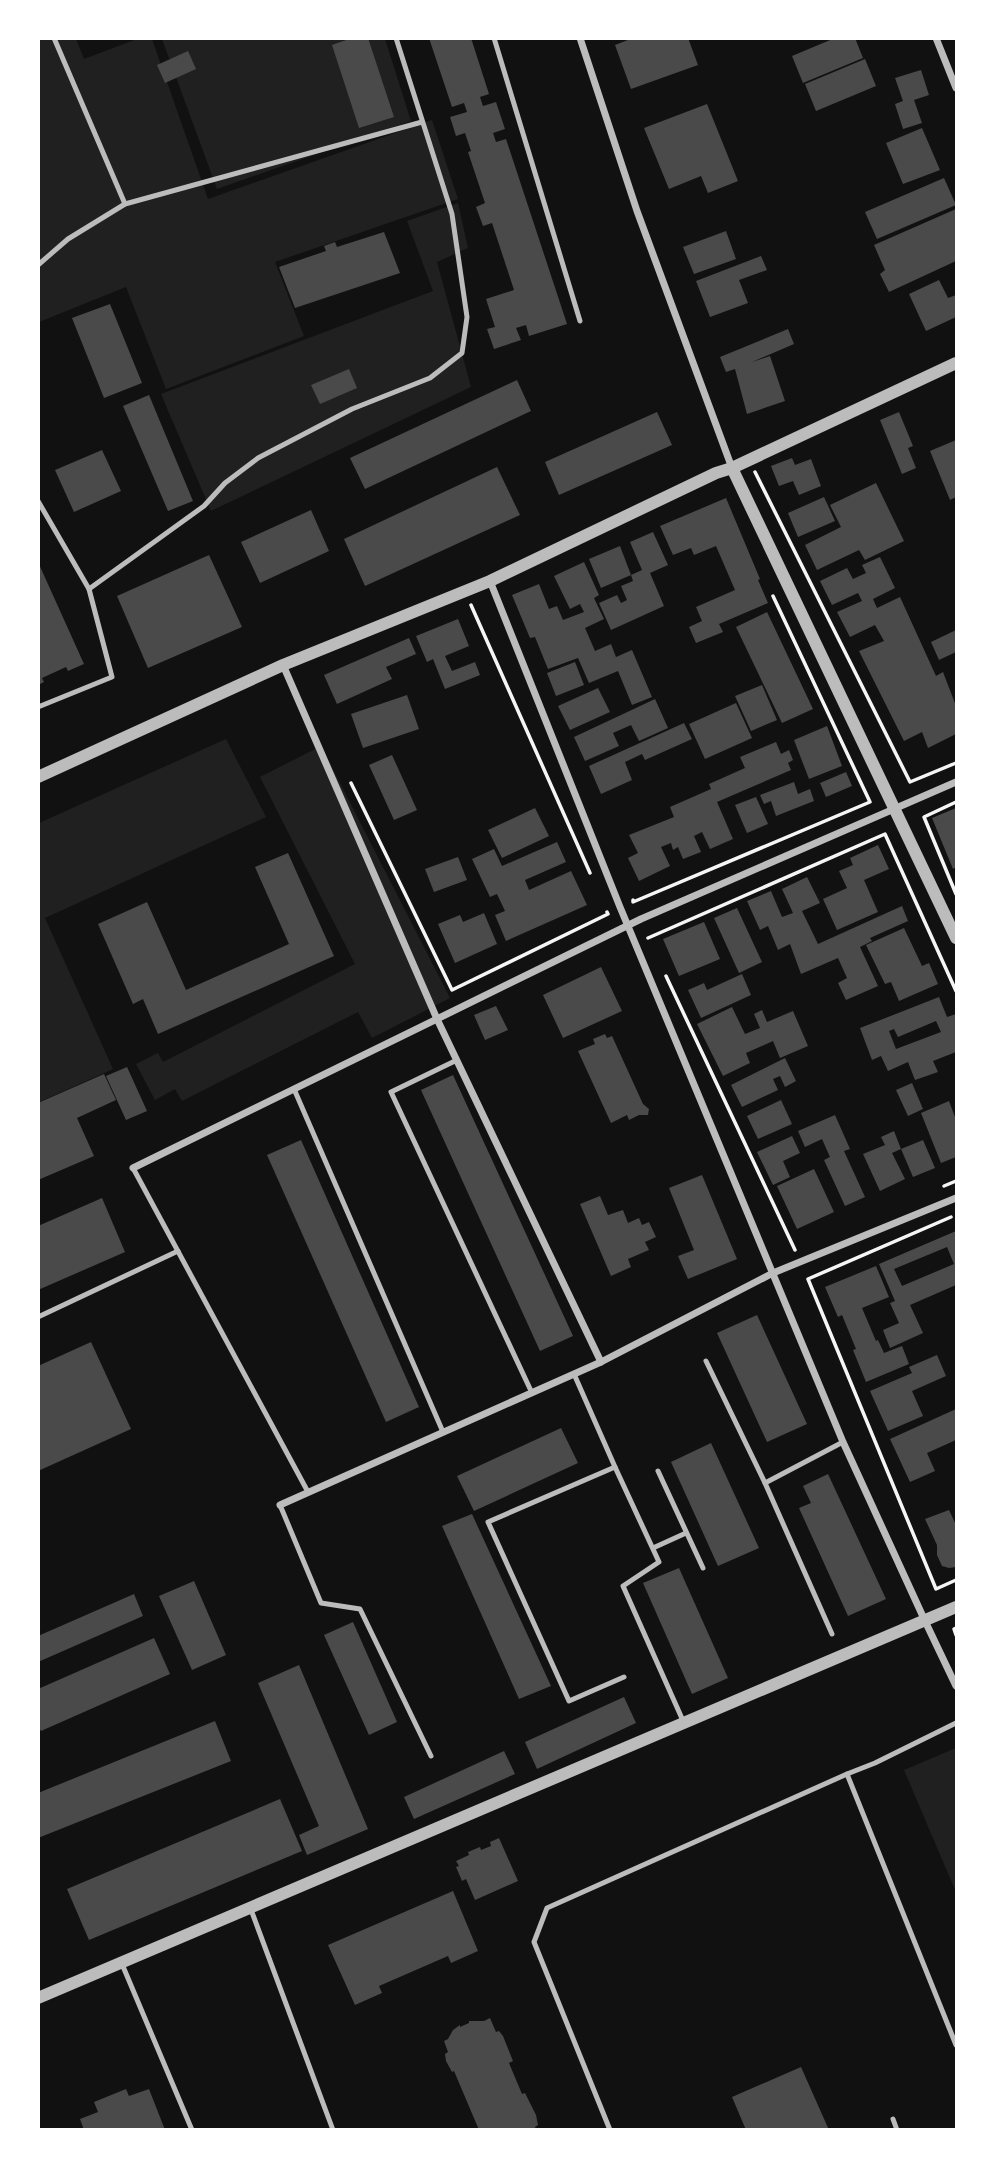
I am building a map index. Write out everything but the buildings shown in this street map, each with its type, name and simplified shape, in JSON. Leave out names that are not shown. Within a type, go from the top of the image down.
[{"type":"street","points":[[579,38],[637,211],[732,468],[957,938]]},
{"type":"street","points":[[936,38],[957,88]]},
{"type":"street","points":[[38,778],[283,665],[490,581],[716,473],[957,363]]},
{"type":"street","points":[[490,581],[628,925],[844,1442],[957,1686]]},
{"type":"street","points":[[283,665],[437,1019],[601,1362]]},
{"type":"street","points":[[133,1168],[628,925],[957,782]]},
{"type":"street","points":[[280,1505],[601,1362],[773,1273],[957,1198]]},
{"type":"street","points":[[38,1998],[957,1607]]},
{"type":"lane","points":[[54,38],[125,204]]},
{"type":"lane","points":[[89,589],[204,506],[225,483],[258,458],[352,409],[430,378],[461,353],[467,317],[452,214],[396,38]]},
{"type":"lane","points":[[495,38],[580,321]]},
{"type":"lane","points":[[38,265],[68,239],[125,204],[422,122]]},
{"type":"lane","points":[[38,501],[89,589],[112,677],[38,707]]},
{"type":"lane","points":[[457,1060],[391,1092],[532,1393]]},
{"type":"lane","points":[[294,1089],[443,1432]]},
{"type":"lane","points":[[133,1168],[308,1492]]},
{"type":"lane","points":[[38,1317],[178,1251]]},
{"type":"lane","points":[[706,1361],[765,1483],[832,1634]]},
{"type":"lane","points":[[574,1374],[659,1562],[623,1586],[684,1723]]},
{"type":"lane","points":[[765,1483],[844,1442]]},
{"type":"lane","points":[[615,1467],[488,1522],[569,1701],[624,1677]]},
{"type":"lane","points":[[658,1471],[703,1568]]},
{"type":"lane","points":[[280,1505],[321,1603],[360,1609],[431,1756]]},
{"type":"lane","points":[[653,1548],[687,1532]]},
{"type":"lane","points":[[610,2130],[534,1942],[547,1908],[875,1763],[957,1723]]},
{"type":"lane","points":[[848,1774],[957,2045]]},
{"type":"lane","points":[[250,1907],[333,2130]]},
{"type":"lane","points":[[121,1962],[192,2130]]},
{"type":"lane","points":[[893,2119],[897,2130]]},
{"type":"path","points":[[755,472],[910,782],[957,763]]},
{"type":"path","points":[[628,889],[633,902],[870,802],[768,587]]},
{"type":"path","points":[[471,605],[591,877]]},
{"type":"path","points":[[349,779],[452,990],[608,914],[602,901]]},
{"type":"path","points":[[957,802],[924,817],[957,894]]},
{"type":"path","points":[[648,938],[885,834],[957,991]]},
{"type":"path","points":[[665,975],[794,1250],[807,1245]]},
{"type":"path","points":[[944,1186],[957,1181]]},
{"type":"path","points":[[957,1215],[808,1279],[936,1589],[957,1580]]},
{"type":"path","points":[[957,1628],[954,1629],[957,1634]]},
{"type":"shaded area","points":[[39,39],[76,39],[84,59],[137,39],[152,39],[208,199],[432,120],[458,199],[275,262],[304,336],[166,389],[126,287],[39,322]]},
{"type":"shaded area","points":[[162,39],[385,39],[411,121],[217,189]]},
{"type":"shaded area","points":[[458,203],[468,248],[437,262],[471,387],[211,511],[161,394],[433,291],[407,221]]},
{"type":"shaded area","points":[[226,739],[266,817],[45,918],[113,1069],[39,1102],[39,823]]},
{"type":"shaded area","points":[[321,746],[450,998],[372,1038],[358,1012],[182,1101],[175,1089],[155,1100],[136,1064],[158,1053],[163,1062],[355,964],[260,777]]},
{"type":"shaded area","points":[[956,1748],[956,1892],[904,1770]]}]
